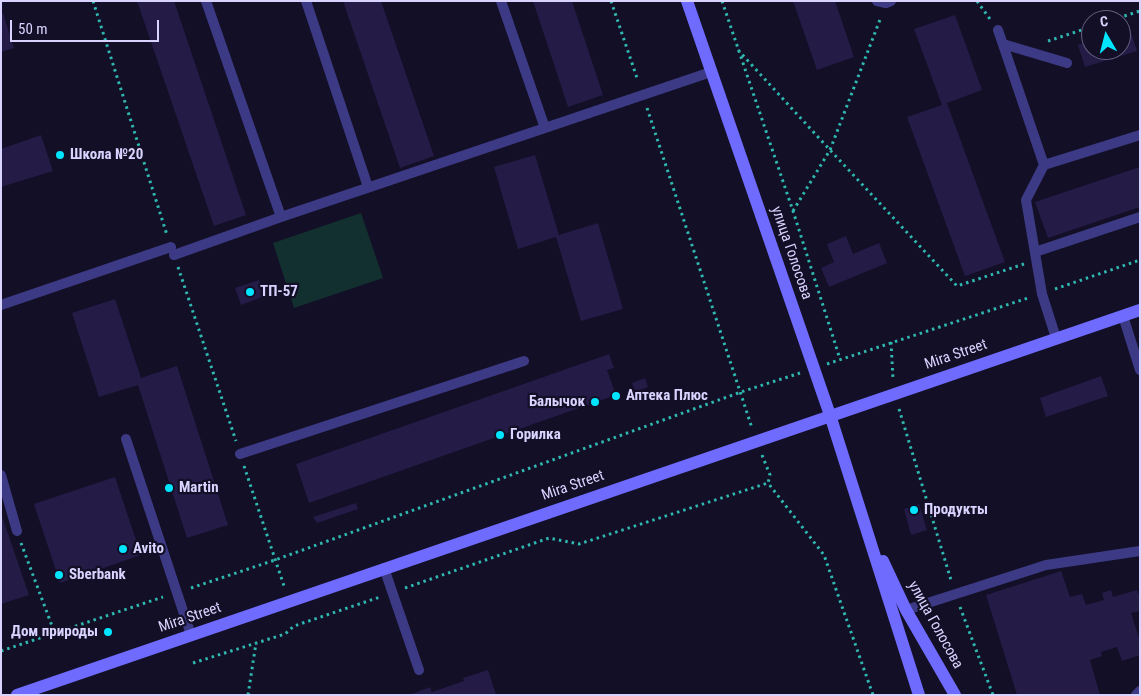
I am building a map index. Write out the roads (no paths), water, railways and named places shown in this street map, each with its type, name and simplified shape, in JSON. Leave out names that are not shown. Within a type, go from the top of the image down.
[{"type":"main road","name":"улица Голосова","points":[[687,1],[830,415],[919,695]]},
{"type":"main road","name":"Mira Street","points":[[17,695],[756,440],[1140,310]]},
{"type":"main road","name":"улица Голосова","points":[[861,516],[906,610],[955,695]]},
{"type":"lane","points":[[206,1],[281,217]]},
{"type":"lane","points":[[306,1],[368,187]]},
{"type":"lane","points":[[501,1],[545,128]]},
{"type":"lane","points":[[998,30],[1044,165]]},
{"type":"lane","points":[[1003,44],[1067,63]]},
{"type":"lane","points":[[1,305],[281,217],[711,72]]},
{"type":"lane","points":[[1056,338],[1042,294],[1026,200],[1044,165],[1140,135]]},
{"type":"lane","points":[[1036,256],[1140,217]]},
{"type":"lane","points":[[1123,316],[1140,370]]},
{"type":"lane","points":[[240,454],[524,361]]},
{"type":"lane","points":[[126,439],[191,635]]},
{"type":"lane","points":[[1,475],[16,531]]},
{"type":"lane","points":[[906,610],[1046,565],[1140,551]]},
{"type":"lane","points":[[384,568],[419,670]]},
{"type":"lane","points":[[1136,695],[1140,691]]},
{"type":"place","name":"Школа №20","points":[[60,155]]},
{"type":"place","name":"ТП-57","points":[[250,292]]},
{"type":"place","name":"Аптека Плюс","points":[[616,396]]},
{"type":"place","name":"Балычок","points":[[595,402]]},
{"type":"place","name":"Горилка","points":[[500,435]]},
{"type":"place","name":"Martin","points":[[169,488]]},
{"type":"place","name":"Продукты","points":[[914,510]]},
{"type":"place","name":"Avito","points":[[123,549]]},
{"type":"place","name":"Sberbank","points":[[59,575]]},
{"type":"place","name":"Дом природы","points":[[108,632]]}]
